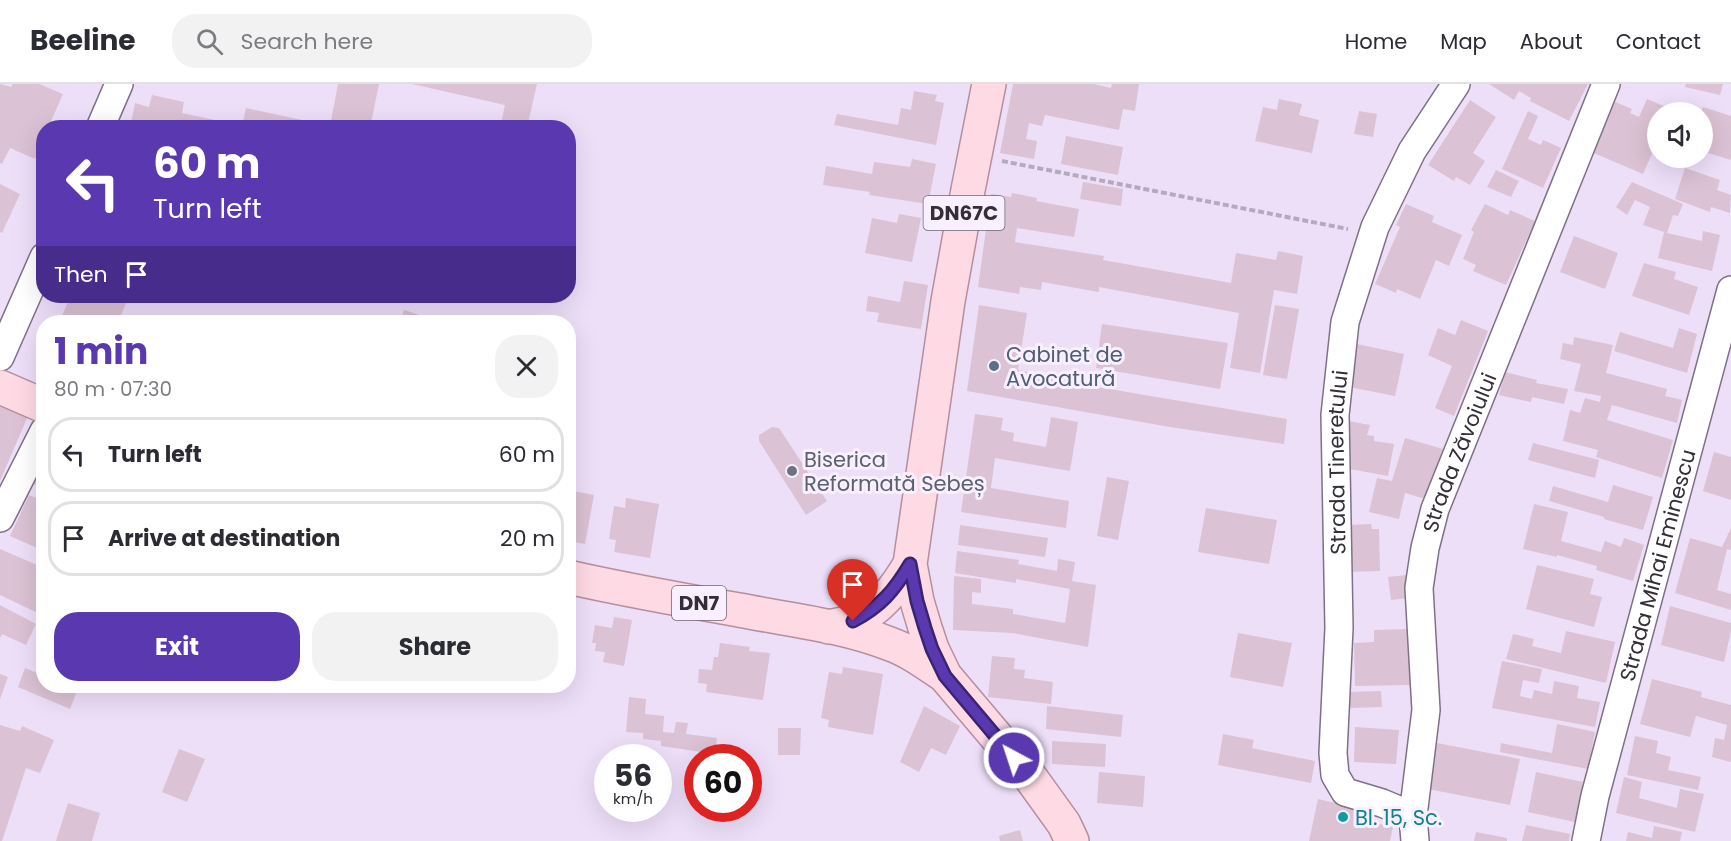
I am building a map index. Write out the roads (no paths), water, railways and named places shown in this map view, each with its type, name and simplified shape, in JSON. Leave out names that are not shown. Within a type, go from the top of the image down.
[{"type":"main road","name":"DN67C","points":[[945,676],[925,628],[910,564],[948,301],[989,84]]},
{"type":"main road","points":[[0,387],[36,403]]},
{"type":"main road","name":"DN67C","points":[[829,627],[853,621],[872,611],[899,583],[910,564]]},
{"type":"main road","name":"DN7","points":[[576,580],[829,627],[891,644],[915,656],[945,676],[1028,774],[1064,824],[1072,841]]},
{"type":"street","name":"Strada Tineretului","points":[[1414,828],[1382,803],[1345,792],[1335,775],[1333,753],[1339,628],[1335,415],[1346,322],[1372,234],[1412,151],[1456,84]]},
{"type":"street","name":"Strada Zăvoiului","points":[[1414,828],[1426,710],[1419,588],[1425,548],[1435,509],[1606,84]]},
{"type":"street","points":[[102,120],[112,86]]},
{"type":"street","points":[[0,357],[36,275]]},
{"type":"street","name":"Strada Mihai Eminescu","points":[[1586,841],[1595,796],[1731,290]]},
{"type":"street","points":[[0,518],[36,447]]},
{"type":"place","name":"Cabinet de Avocatură","points":[[994,366]]},
{"type":"place","name":"Biserica Reformată Sebeș","points":[[792,471]]},
{"type":"place","name":"Bl. 15, Sc.","points":[[1343,817]]}]
